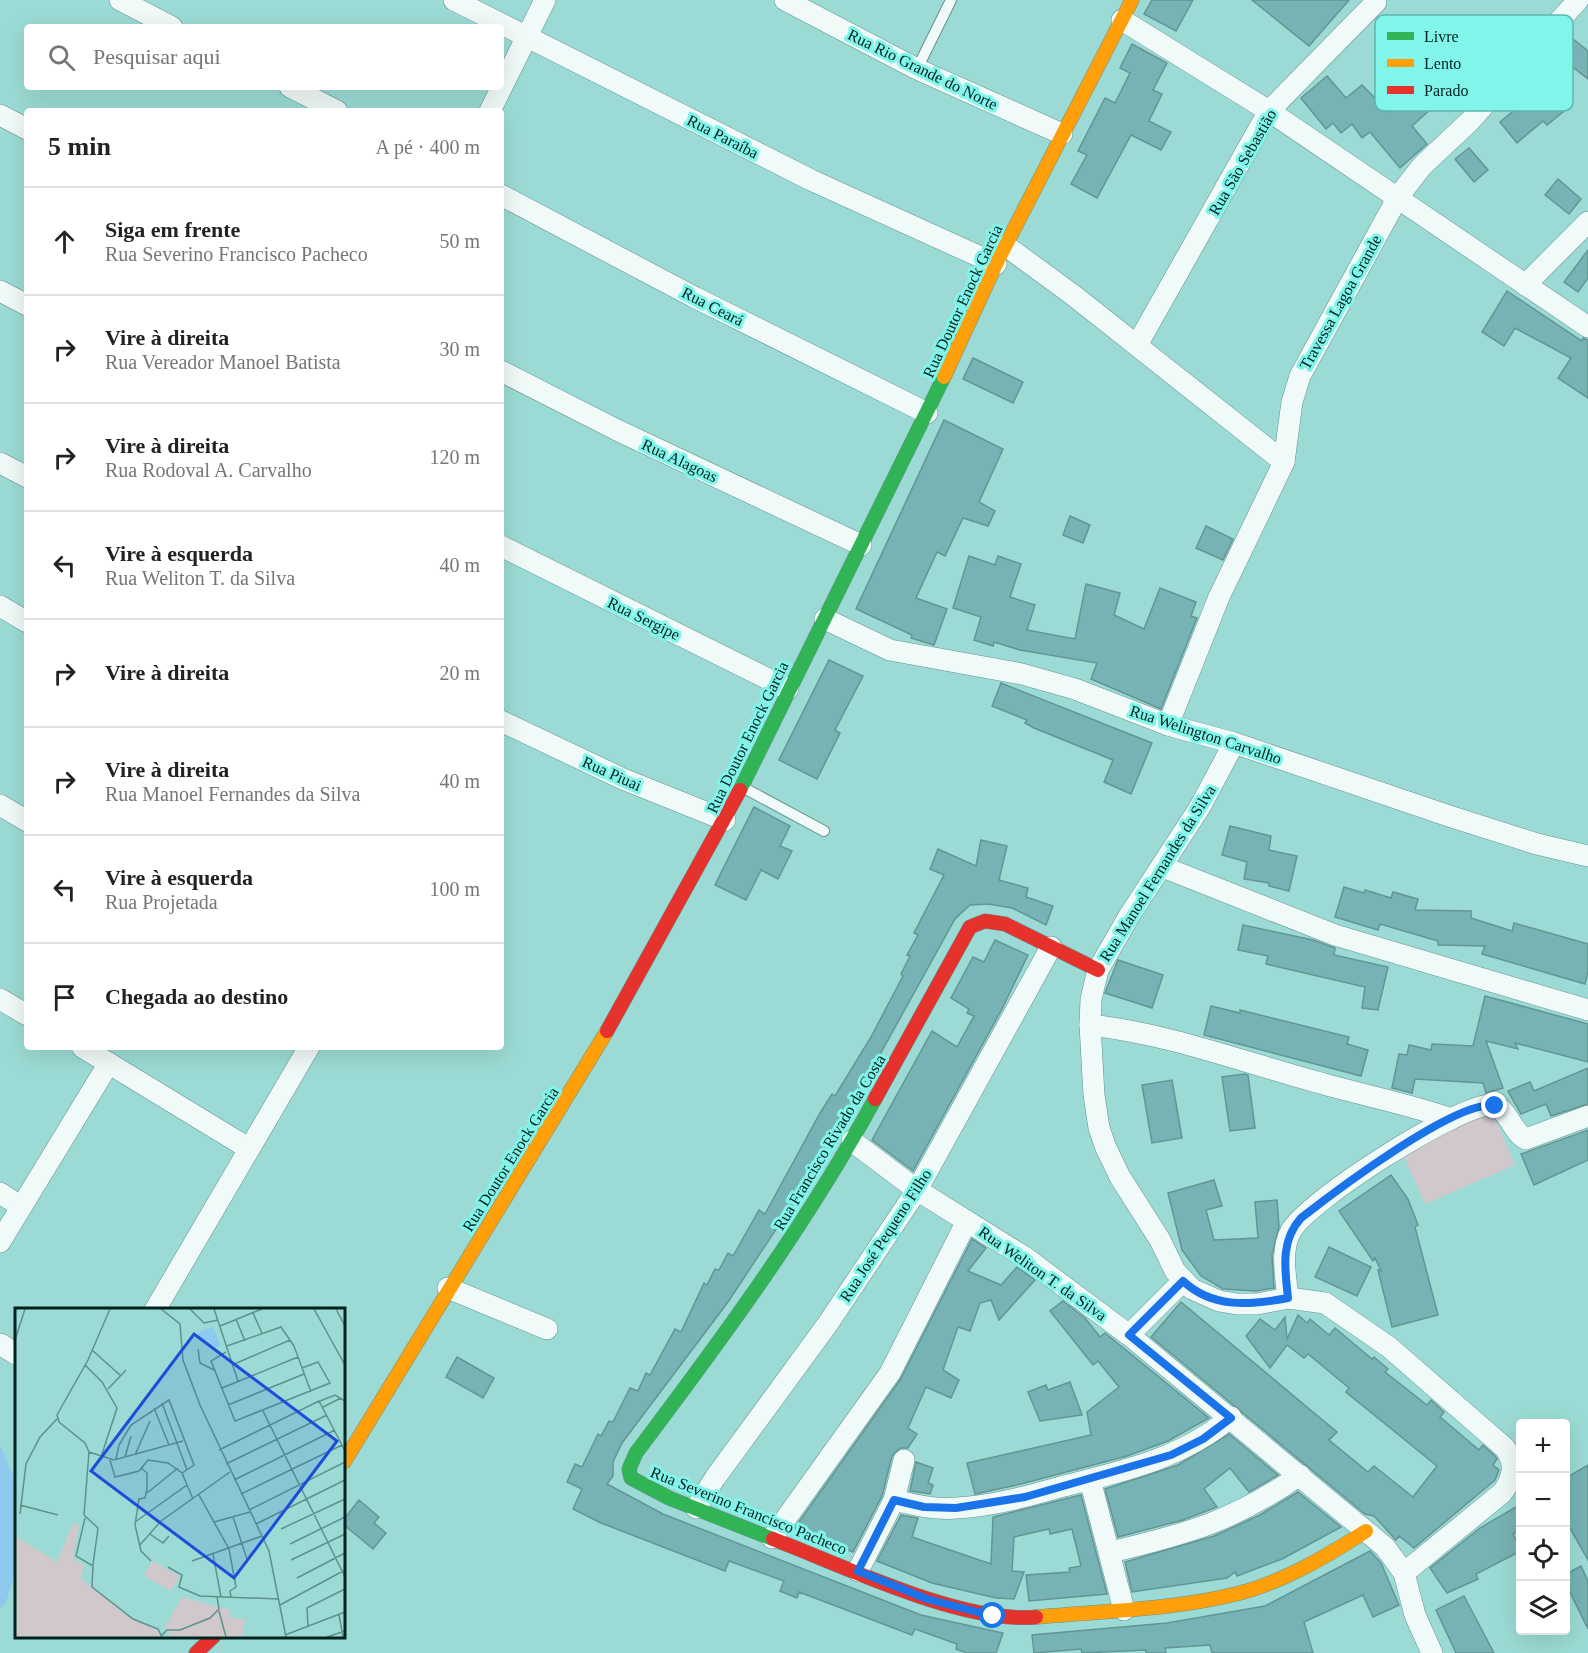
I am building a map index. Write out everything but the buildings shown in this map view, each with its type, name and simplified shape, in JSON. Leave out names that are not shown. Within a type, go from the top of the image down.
[{"type":"street","points":[[120,0],[166,24]]},
{"type":"street","name":"Rua Paraíba","points":[[454,0],[502,24]]},
{"type":"street","points":[[504,82],[545,0]]},
{"type":"street","name":"Rua Rio Grande do Norte","points":[[785,0],[917,69],[1062,134]]},
{"type":"street","name":"Rua Doutor Enock Garcia","points":[[345,1460],[448,1288],[620,1010],[725,819],[927,413],[1001,255],[1132,0]]},
{"type":"street","name":"Travessa Lagoa Grande","points":[[1565,15],[1578,0]]},
{"type":"street","name":"Rua São Sebastião","points":[[1137,345],[1269,111],[1376,2]]},
{"type":"street","points":[[1122,20],[1269,111],[1588,327]]},
{"type":"street","name":"Rua Paraíba","points":[[504,25],[811,180],[1001,255],[1137,345],[1284,462]]},
{"type":"street","points":[[296,90],[331,108]]},
{"type":"street","points":[[491,108],[500,90]]},
{"type":"street","name":"Travessa Lagoa Grande","points":[[1168,725],[1219,597],[1284,462],[1292,402],[1300,376],[1398,197],[1422,166],[1479,111]]},
{"type":"street","points":[[0,115],[24,127]]},
{"type":"street","name":"Rua Ceará","points":[[504,197],[694,297],[927,413]]},
{"type":"street","points":[[1525,285],[1588,222]]},
{"type":"street","points":[[0,291],[24,303]]},
{"type":"street","name":"Rua Alagoas","points":[[504,373],[628,435],[861,545]]},
{"type":"street","points":[[0,463],[24,475]]},
{"type":"street","name":"Rua Sergipe","points":[[504,547],[788,689]]},
{"type":"street","points":[[0,606],[24,620]]},
{"type":"street","name":"Rua Welington Carvalho","points":[[825,619],[890,650],[1022,674],[1075,689],[1168,725],[1234,743],[1460,820],[1537,844],[1588,856]]},
{"type":"street","name":"Rua Piuai","points":[[504,722],[623,779],[725,819]]},
{"type":"street","name":"Rua Manoel Fernandes da Silva","points":[[1234,743],[1200,807],[1123,925],[1098,970],[1091,999],[1090,1025],[1094,1095],[1099,1128],[1120,1177],[1183,1281],[1192,1289],[1237,1304],[1257,1304],[1288,1298],[1325,1303],[1365,1328],[1456,1404],[1508,1453],[1514,1467],[1511,1479],[1502,1493],[1404,1573]]},
{"type":"street","points":[[0,805],[24,819]]},
{"type":"street","points":[[1162,867],[1335,935],[1588,1010]]},
{"type":"street","name":"Rua Francisco Rivado da Costa","points":[[634,1481],[629,1469],[636,1453],[742,1312],[852,1141],[970,927],[991,921],[1018,930],[1098,970]]},
{"type":"street","name":"Rua José Pequeno Filho","points":[[696,1508],[829,1322],[917,1190],[1051,947]]},
{"type":"street","points":[[0,999],[24,1013]]},
{"type":"street","points":[[1090,1025],[1132,1030],[1175,1040],[1326,1085],[1384,1097],[1451,1119]]},
{"type":"street","points":[[87,1050],[248,1148]]},
{"type":"street","points":[[158,1308],[248,1148],[307,1050]]},
{"type":"street","points":[[0,1242],[109,1063]]},
{"type":"street","points":[[1288,1298],[1286,1249],[1288,1237],[1295,1225],[1393,1150],[1451,1119],[1493,1105],[1502,1111],[1520,1135],[1530,1139],[1588,1116]]},
{"type":"street","name":"Rua Weliton T. da Silva","points":[[852,1141],[917,1190],[1026,1258],[1129,1335],[1366,1531],[1397,1560],[1404,1573],[1415,1615],[1432,1653]]},
{"type":"street","points":[[0,1193],[20,1206]]},
{"type":"street","points":[[772,1538],[890,1373],[967,1221]]},
{"type":"street","points":[[1129,1335],[1183,1281]]},
{"type":"street","points":[[448,1288],[547,1329]]},
{"type":"street","points":[[0,1344],[15,1353]]},
{"type":"street","points":[[894,1500],[924,1507],[965,1507],[1025,1497],[1090,1480],[1179,1452],[1203,1439],[1231,1418]]},
{"type":"street","points":[[858,1571],[894,1500],[904,1460]]},
{"type":"street","points":[[1111,1552],[1201,1529],[1235,1515],[1300,1475]]},
{"type":"street","points":[[1090,1480],[1111,1552],[1124,1610]]},
{"type":"street","name":"Rua Severino Francisco Pacheco","points":[[634,1481],[696,1508],[927,1599],[993,1616],[1029,1618],[1124,1610],[1198,1602],[1240,1593],[1288,1575],[1334,1552],[1366,1531]]},
{"type":"street","points":[[196,1653],[212,1638]]},
{"type":"lane","points":[[917,69],[951,0]]},
{"type":"lane","points":[[741,786],[824,831]]},
{"type":"shaded area","points":[[1491,1109],[1515,1165],[1425,1204],[1400,1148]]},
{"type":"water","points":[[0,1445],[15,1480],[15,1574],[5,1605],[0,1608]]},
{"type":"traffic: fast","points":[[740,790],[944,377]]},
{"type":"traffic: fast","points":[[773,1539],[669,1498],[631,1478],[629,1469],[636,1453],[731,1324],[792,1236],[875,1099]]},
{"type":"traffic: slow","points":[[944,377],[996,264],[1132,0]]},
{"type":"traffic: slow","points":[[345,1460],[607,1031]]},
{"type":"traffic: slow","points":[[1036,1617],[1190,1603],[1240,1593],[1289,1575],[1366,1531]]},
{"type":"traffic: jam","points":[[607,1031],[740,790]]},
{"type":"traffic: jam","points":[[875,1099],[970,927],[985,921],[1005,924],[1098,970]]},
{"type":"traffic: jam","points":[[773,1539],[939,1603],[1006,1617],[1036,1617]]},
{"type":"traffic: jam","points":[[196,1653],[212,1638]]},
{"type":"route","points":[[993,1616],[958,1609],[927,1599],[858,1571],[894,1500],[924,1507],[956,1508],[1025,1497],[1139,1466],[1171,1455],[1203,1439],[1231,1418],[1129,1335],[1183,1281],[1192,1289],[1205,1295],[1237,1304],[1257,1304],[1288,1298],[1286,1249],[1291,1230],[1301,1218],[1393,1150],[1417,1136],[1451,1119],[1491,1105],[1495,1106]]}]
